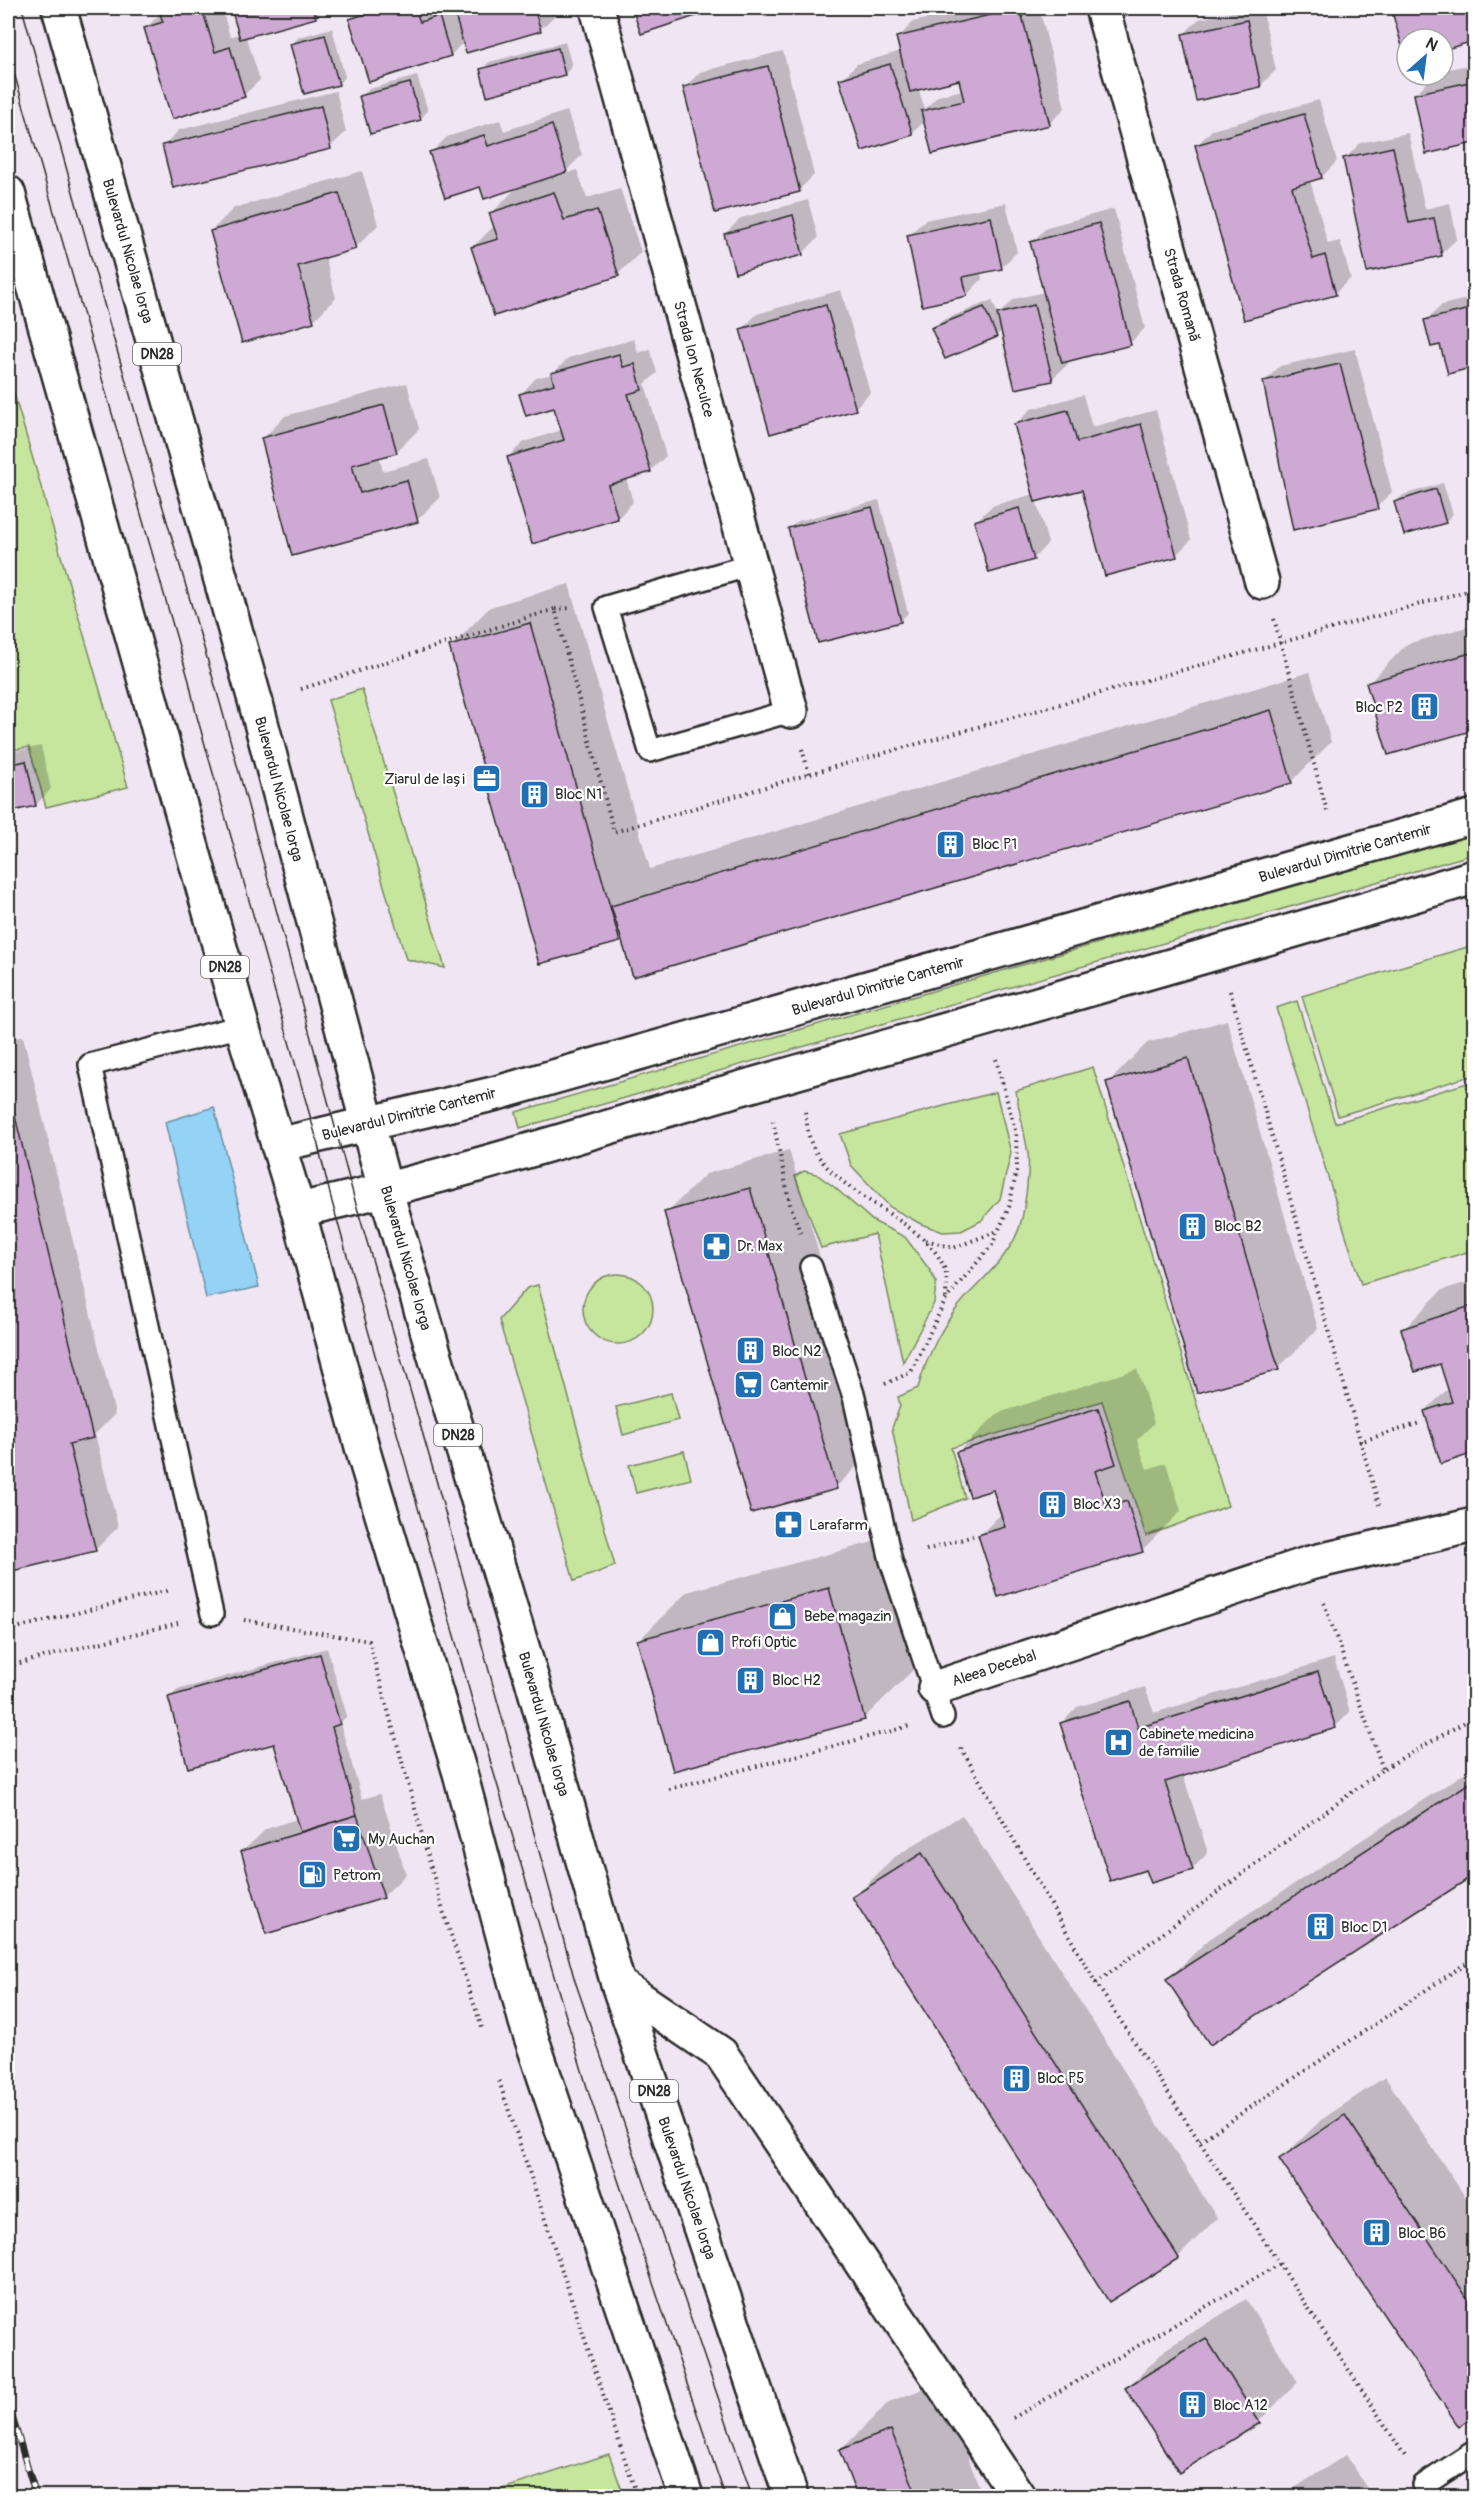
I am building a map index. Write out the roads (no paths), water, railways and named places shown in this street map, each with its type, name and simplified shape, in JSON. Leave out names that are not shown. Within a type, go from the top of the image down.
[{"type":"main road","name":"Bulevardul Nicolae Iorga","points":[[59,8],[255,700],[385,1189],[532,1680],[618,1984],[791,2496]]},
{"type":"main road","name":"Strada Ion Neculce","points":[[597,8],[791,711]]},
{"type":"main road","name":"Strada Romană","points":[[1102,8],[1262,582]]},
{"type":"main road","name":"DN28","points":[[8,194],[242,1026],[298,1210],[365,1458],[460,1773],[526,2022],[686,2496]]},
{"type":"main road","name":"Bulevardul Dimitrie Cantemir","points":[[278,1145],[497,1093],[1474,816]]},
{"type":"main road","points":[[298,1210],[513,1155],[797,1072],[1220,954],[1474,878]]},
{"type":"main road","name":"Aleea Decebal","points":[[939,1702],[1310,1563],[1474,1525]]},
{"type":"main road","points":[[618,1984],[721,2054],[1018,2496]]},
{"type":"lane","points":[[751,565],[606,607],[650,752],[791,711]]},
{"type":"lane","points":[[212,1614],[90,1065],[242,1026]]},
{"type":"lane","name":"Aleea Decebal","points":[[811,1267],[854,1397],[891,1561],[939,1702]]},
{"type":"lane","points":[[1424,2485],[1474,2452]]},
{"type":"water","points":[[214,1107],[259,1287],[206,1298],[165,1122]]},
{"type":"tram line","points":[[22,8],[114,340],[221,706],[354,1197],[435,1476],[575,1981],[752,2496]]},
{"type":"tram line","points":[[8,52],[189,681],[196,713],[471,1696],[589,2094],[725,2496]]},
{"type":"railway","points":[[8,2403],[36,2496]]},
{"type":"place","name":"Bloc P2","points":[[1424,707]]},
{"type":"place","name":"Ziarul de Iași","points":[[486,779]]},
{"type":"place","name":"Bloc N1","points":[[534,794]]},
{"type":"place","name":"Bloc P1","points":[[951,844]]},
{"type":"place","name":"Bloc B2","points":[[1193,1226]]},
{"type":"place","name":"Dr. Max","points":[[716,1246]]},
{"type":"place","name":"Bloc N2","points":[[751,1351]]},
{"type":"place","name":"Cantemir","points":[[749,1385]]},
{"type":"place","name":"Bloc X3","points":[[1052,1504]]},
{"type":"place","name":"Larafarm","points":[[788,1525]]},
{"type":"place","name":"Bebe magazin","points":[[783,1616]]},
{"type":"place","name":"Profi Optic","points":[[710,1642]]},
{"type":"place","name":"Bloc H2","points":[[751,1680]]},
{"type":"place","name":"Cabinete medicina de familie","points":[[1118,1743]]},
{"type":"place","name":"My Auchan","points":[[347,1839]]},
{"type":"place","name":"Petrom","points":[[312,1875]]},
{"type":"place","name":"Bloc D1","points":[[1320,1927]]},
{"type":"place","name":"Bloc P5","points":[[1016,2078]]},
{"type":"place","name":"Bloc B6","points":[[1377,2233]]},
{"type":"place","name":"Bloc A12","points":[[1192,2405]]}]
